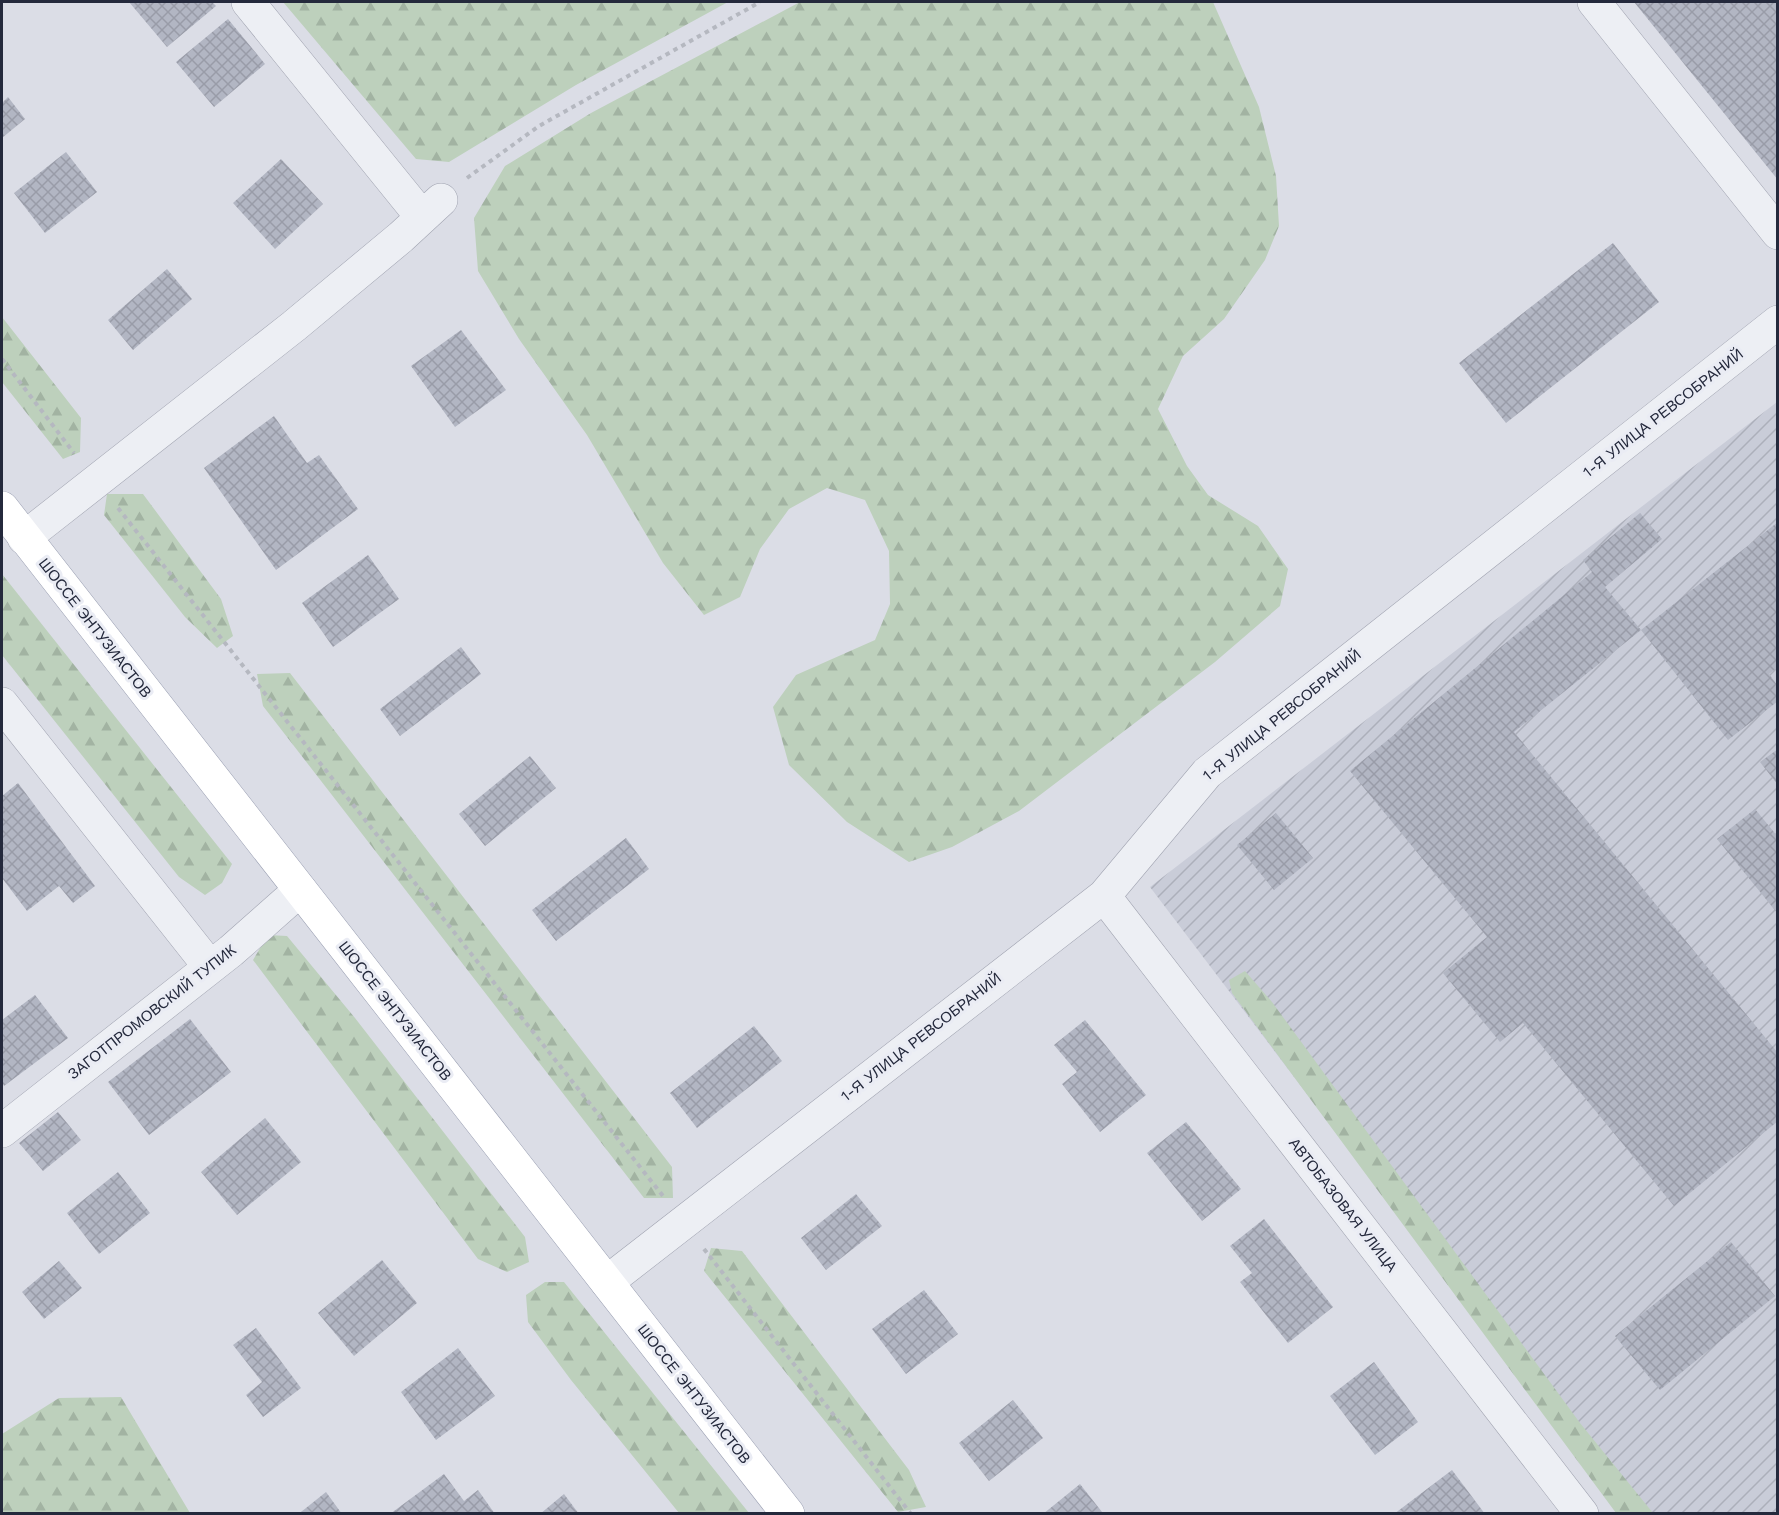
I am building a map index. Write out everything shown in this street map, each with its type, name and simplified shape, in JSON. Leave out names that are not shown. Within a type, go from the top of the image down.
[{"type":"main road","name":"ШОССЕ ЭНТУЗИАСТОВ","points":[[2,508],[788,1514]]},
{"type":"street","points":[[24,538],[294,326],[431,208],[248,2]]},
{"type":"street","points":[[1594,2],[1778,233]]},
{"type":"street","name":"1-Я УЛИЦА РЕВСОБРАНИЙ","points":[[607,1282],[1104,896],[1207,773],[1778,322]]},
{"type":"street","points":[[2,704],[210,967]]},
{"type":"street","name":"ЗАГОТПРОМОВСКИЙ ТУПИК","points":[[2,1131],[210,967],[300,890]]},
{"type":"street","name":"АВТОБАЗОВАЯ УЛИЦА","points":[[1104,896],[1582,1514]]},
{"type":"path","points":[[431,208],[473,172],[539,126],[760,2]]},
{"type":"path","points":[[2,359],[911,1514]]},
{"type":"shaded area","points":[[1777,402],[1777,1513],[1625,1513],[1150,887]]},
{"type":"green space","points":[[283,2],[728,2],[576,85],[449,162],[416,159]]},
{"type":"green space","points":[[800,2],[1213,2],[1259,107],[1276,176],[1279,226],[1265,260],[1224,319],[1183,356],[1158,409],[1187,466],[1208,495],[1258,526],[1288,569],[1280,606],[1215,662],[1019,811],[952,847],[909,862],[847,822],[789,765],[773,707],[796,675],[875,640],[890,604],[889,551],[865,500],[827,488],[789,509],[760,549],[740,597],[704,615],[663,563],[587,435],[519,339],[478,271],[474,218],[505,166],[591,113]]},
{"type":"green space","points":[[2,317],[81,418],[80,452],[63,459],[2,382]]},
{"type":"green space","points":[[107,494],[143,494],[221,599],[233,636],[217,648],[185,617],[104,515]]},
{"type":"green space","points":[[2,574],[232,864],[222,883],[205,895],[179,877],[2,655]]},
{"type":"green space","points":[[290,673],[672,1167],[673,1198],[644,1198],[263,706],[257,674]]},
{"type":"green space","points":[[268,935],[287,936],[355,1018],[525,1237],[529,1262],[507,1272],[478,1259],[253,960]]},
{"type":"green space","points":[[1245,971],[1272,1002],[1580,1423],[1653,1513],[1616,1513],[1232,993],[1229,980]]},
{"type":"green space","points":[[711,1248],[742,1251],[909,1470],[926,1507],[898,1512],[704,1271]]},
{"type":"green space","points":[[545,1282],[564,1282],[749,1513],[679,1513],[571,1380],[528,1322],[526,1295]]},
{"type":"green space","points":[[121,1397],[190,1513],[2,1513],[2,1434],[59,1398]]},
{"type":"building","points":[[129,2],[212,2],[216,6],[167,47]]},
{"type":"building","points":[[1634,2],[1778,2],[1778,180]]},
{"type":"building","points":[[228,19],[265,64],[214,107],[176,62]]},
{"type":"building","points":[[8,97],[25,119],[2,138],[2,103]]},
{"type":"building","points":[[66,152],[97,192],[45,233],[14,193]]},
{"type":"building","points":[[281,159],[323,204],[275,249],[233,203]]},
{"type":"building","points":[[1613,243],[1659,302],[1506,423],[1459,363]]},
{"type":"building","points":[[167,269],[192,299],[133,350],[108,320]]},
{"type":"building","points":[[461,330],[506,390],[455,427],[411,366]]},
{"type":"building","points":[[274,416],[307,463],[319,455],[358,509],[276,570],[204,468]]},
{"type":"building","points":[[1640,513],[1662,539],[1605,587],[1641,630],[1514,732],[1778,1053],[1778,1121],[1674,1206],[1523,1023],[1500,1042],[1443,973],[1487,937],[1350,771],[1592,572],[1583,560]]},
{"type":"building","points":[[1778,522],[1778,667],[1769,674],[1778,686],[1778,701],[1728,740],[1641,630]]},
{"type":"building","points":[[368,555],[399,599],[333,647],[302,603]]},
{"type":"building","points":[[461,647],[481,674],[400,736],[380,709]]},
{"type":"building","points":[[1778,749],[1778,785],[1760,762]]},
{"type":"building","points":[[530,756],[556,788],[485,846],[459,814]]},
{"type":"building","points":[[18,783],[95,886],[73,903],[59,886],[27,911],[2,878],[2,796]]},
{"type":"building","points":[[1755,809],[1778,837],[1778,914],[1717,839]]},
{"type":"building","points":[[1276,813],[1313,858],[1274,890],[1237,845]]},
{"type":"building","points":[[626,838],[649,869],[556,941],[532,910]]},
{"type":"building","points":[[35,995],[68,1038],[4,1086],[2,1082],[2,1020]]},
{"type":"building","points":[[190,1019],[231,1072],[149,1135],[108,1082]]},
{"type":"building","points":[[1085,1020],[1146,1095],[1100,1132],[1062,1084],[1077,1072],[1054,1045]]},
{"type":"building","points":[[754,1026],[782,1061],[697,1128],[670,1093]]},
{"type":"building","points":[[58,1112],[81,1140],[43,1171],[19,1143]]},
{"type":"building","points":[[265,1118],[301,1162],[237,1215],[201,1172]]},
{"type":"building","points":[[1186,1122],[1241,1189],[1202,1221],[1147,1153]]},
{"type":"building","points":[[118,1172],[150,1213],[99,1254],[67,1213]]},
{"type":"building","points":[[856,1194],[882,1226],[826,1270],[801,1238]]},
{"type":"building","points":[[1264,1219],[1333,1307],[1288,1343],[1240,1282],[1252,1273],[1230,1246]]},
{"type":"building","points":[[1731,1242],[1775,1296],[1660,1390],[1615,1336]]},
{"type":"building","points":[[382,1260],[417,1303],[354,1356],[318,1313]]},
{"type":"building","points":[[59,1261],[82,1288],[44,1319],[22,1292]]},
{"type":"building","points":[[924,1290],[958,1334],[906,1374],[872,1329]]},
{"type":"building","points":[[256,1328],[301,1388],[263,1417],[246,1395],[262,1382],[233,1345]]},
{"type":"building","points":[[458,1348],[495,1396],[436,1440],[401,1392]]},
{"type":"building","points":[[1374,1362],[1418,1422],[1375,1455],[1330,1396]]},
{"type":"building","points":[[1013,1400],[1043,1438],[989,1481],[959,1443]]},
{"type":"building","points":[[1452,1470],[1485,1514],[1394,1514]]},
{"type":"building","points":[[444,1474],[464,1501],[478,1490],[495,1514],[390,1514]]},
{"type":"building","points":[[1080,1484],[1102,1512],[1043,1514]]},
{"type":"building","points":[[326,1492],[342,1514],[302,1514],[301,1512]]},
{"type":"building","points":[[564,1494],[579,1514],[540,1514]]}]
